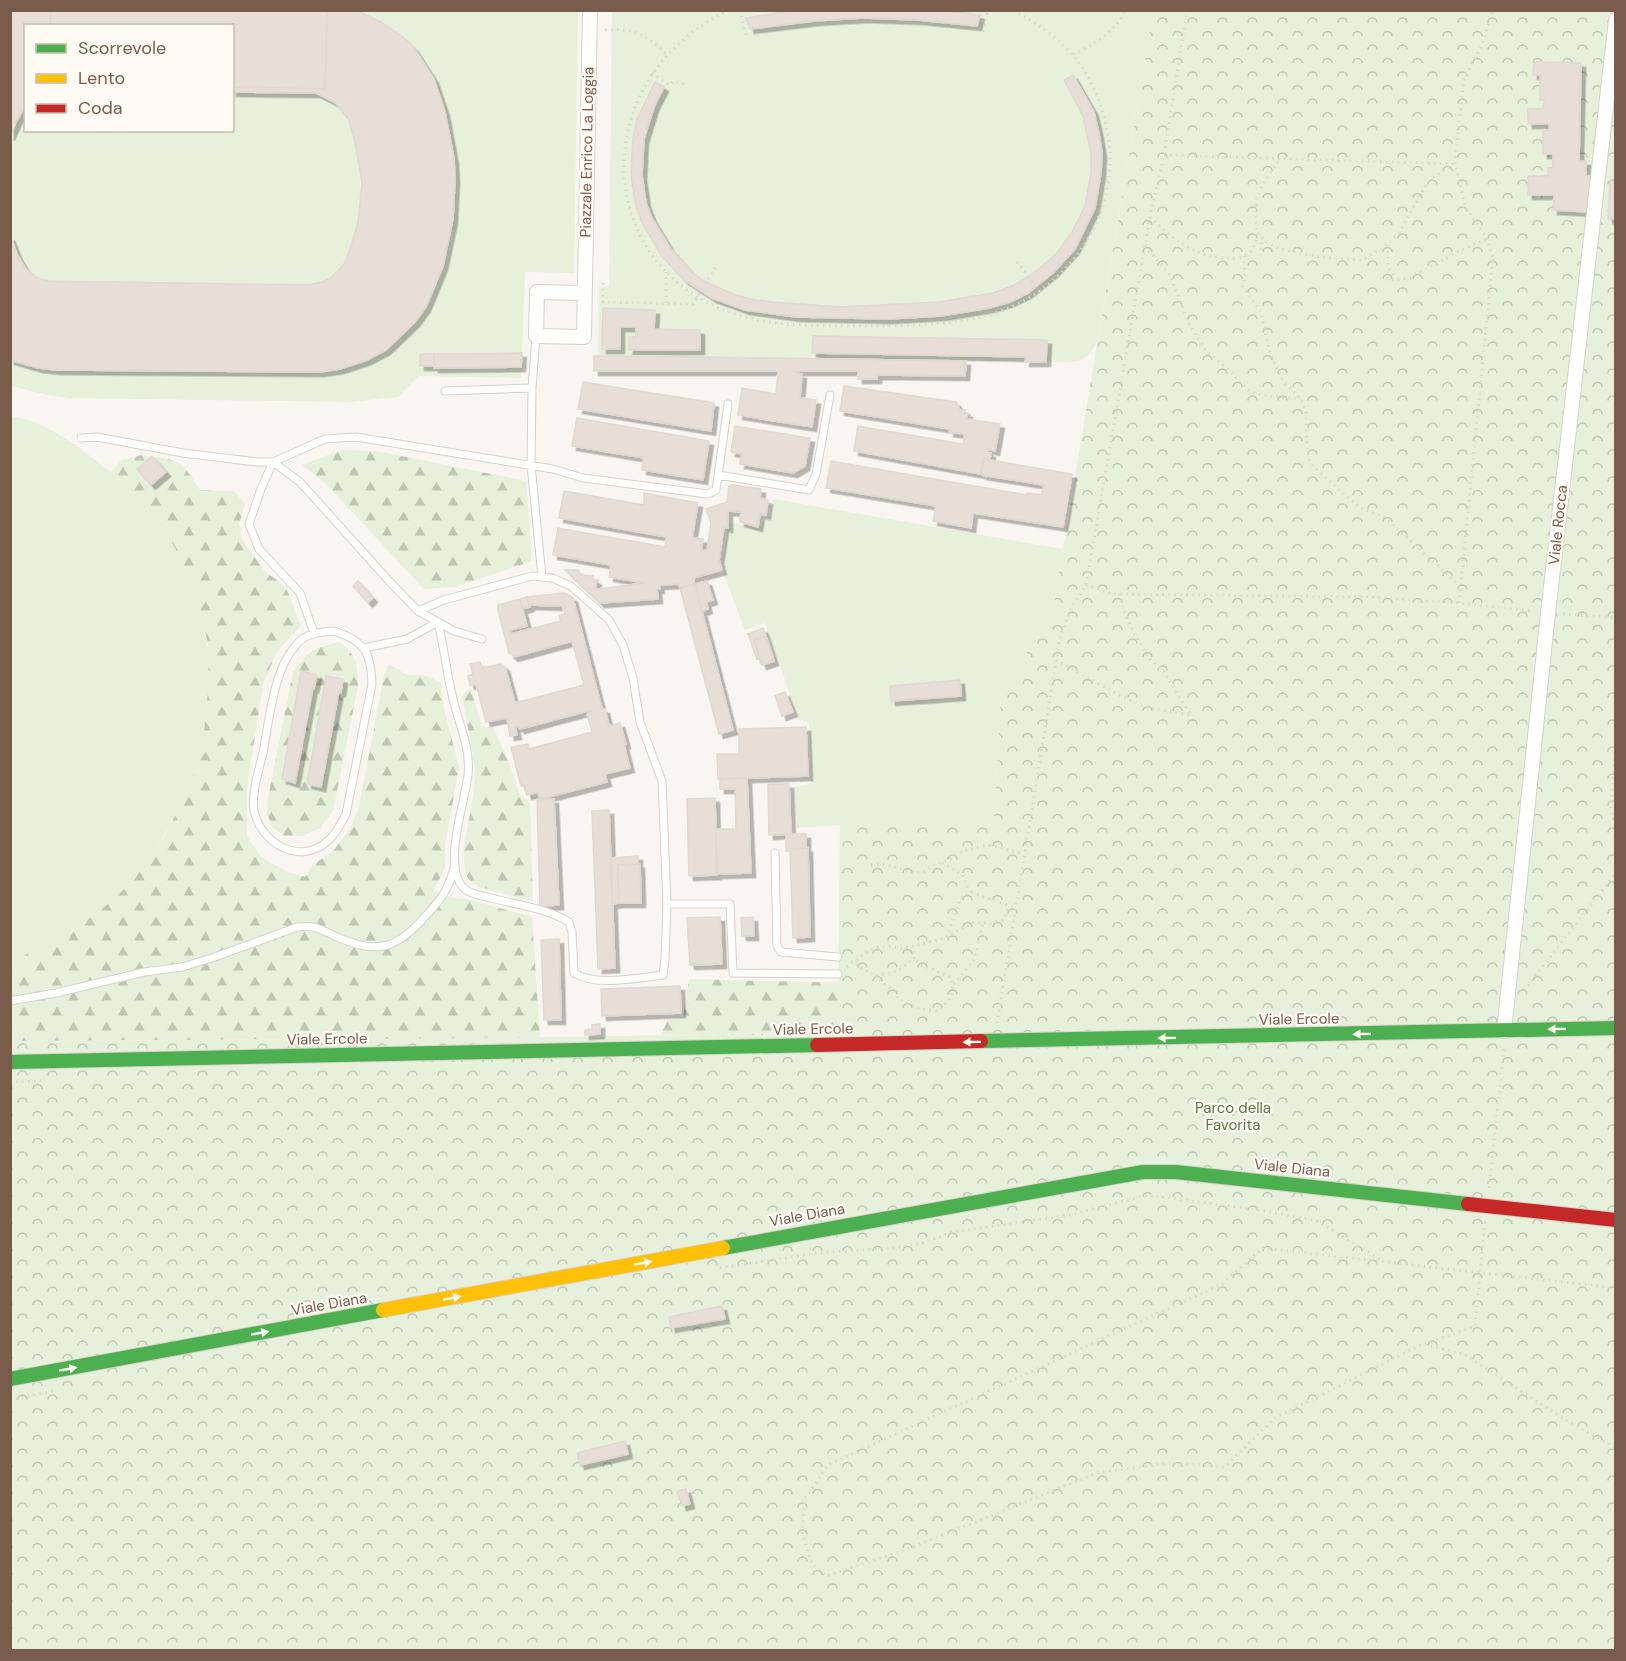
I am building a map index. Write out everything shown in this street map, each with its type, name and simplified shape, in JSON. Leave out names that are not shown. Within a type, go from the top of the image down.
[{"type":"street","name":"Piazzale Enrico La Loggia","points":[[536,336],[584,337],[590,10]]},
{"type":"street","name":"Viale Rocca","points":[[1504,1031],[1548,613],[1616,20]]},
{"type":"street","points":[[536,336],[537,292],[585,293]]},
{"type":"street","name":"Viale Ercole","points":[[10,1062],[1616,1028]]},
{"type":"street","name":"Viale Diana","points":[[10,1379],[1143,1172],[1176,1172],[1616,1220]]},
{"type":"lane","points":[[536,336],[532,388],[531,465],[542,577]]},
{"type":"lane","points":[[445,391],[532,388]]},
{"type":"lane","points":[[718,475],[809,490],[816,474],[830,395]]},
{"type":"lane","points":[[81,438],[97,437],[203,456],[273,462],[325,439],[356,437],[531,465],[583,477],[708,494],[716,490],[728,404]]},
{"type":"lane","points":[[273,462],[300,482],[388,581],[418,611],[454,632],[482,639]]},
{"type":"lane","points":[[273,462],[249,524],[259,549],[300,593],[314,633]]},
{"type":"lane","points":[[418,611],[444,600],[532,576],[552,578],[571,586],[609,620],[623,645],[633,678],[640,722],[662,782],[667,904],[663,975],[584,979],[574,973],[572,932],[569,922],[559,916],[533,908],[468,892],[459,884],[454,868]]},
{"type":"lane","points":[[364,648],[407,639],[438,622]]},
{"type":"lane","points":[[10,1001],[56,993],[144,972],[182,967],[297,927],[311,925],[342,939],[379,949],[410,934],[443,897],[449,886],[454,868],[456,842],[468,775],[469,753],[453,699],[438,622]]},
{"type":"lane","points":[[334,631],[350,636],[364,648],[371,663],[372,684],[345,814],[337,831],[324,844],[310,851],[280,848],[268,839],[261,829],[254,810],[255,790],[278,677],[285,661],[298,642],[314,633],[334,631]]},
{"type":"lane","points":[[775,853],[777,946],[781,952],[838,957]]},
{"type":"lane","points":[[667,904],[730,904],[733,973],[838,974]]},
{"type":"path","points":[[729,10],[698,28],[667,54],[642,91],[626,138],[624,175],[626,195],[638,232],[651,255],[666,272],[698,298],[746,317],[771,322],[839,326],[886,326],[977,318],[1016,305],[1040,292],[1056,279],[1085,244],[1104,203],[1108,182],[1109,145],[1102,108],[1092,82],[1072,54],[1056,37],[1015,11]]},
{"type":"path","points":[[740,10],[746,35]]},
{"type":"path","points":[[983,32],[988,10]]},
{"type":"path","points":[[1072,54],[1106,36],[1118,24],[1126,10]]},
{"type":"path","points":[[993,1042],[1060,637],[1073,605],[1086,585],[1150,217],[1164,155],[1187,10]]},
{"type":"path","points":[[1459,603],[1492,258],[1487,239],[1466,209],[1455,164],[1464,80],[1481,47],[1493,10]]},
{"type":"path","points":[[605,30],[625,30],[642,34],[667,54]]},
{"type":"path","points":[[652,73],[669,85],[674,81],[688,85]]},
{"type":"path","points":[[1164,155],[1455,164]]},
{"type":"path","points":[[1150,217],[1169,236],[1188,249],[1218,258],[1244,256],[1252,250],[1258,233],[1257,199],[1264,183],[1280,159]]},
{"type":"path","points":[[1258,233],[1266,242],[1280,249],[1320,257],[1362,260],[1383,248],[1399,233],[1424,188],[1434,177],[1455,164]]},
{"type":"path","points":[[1260,256],[1262,238]]},
{"type":"path","points":[[1380,278],[1394,280],[1410,278],[1459,251],[1487,239]]},
{"type":"path","points":[[1388,243],[1388,265],[1394,280]]},
{"type":"path","points":[[1145,246],[1170,275],[1189,324],[1206,351],[1246,389],[1256,394],[1300,399]]},
{"type":"path","points":[[1244,256],[1243,287],[1261,312],[1270,354],[1283,381],[1300,399],[1306,413],[1307,449],[1310,462],[1360,508],[1383,516],[1460,586]]},
{"type":"path","points":[[1017,262],[1040,292]]},
{"type":"path","points":[[603,283],[603,302],[693,304],[716,266]]},
{"type":"path","points":[[666,272],[666,303]]},
{"type":"path","points":[[1086,585],[1112,594],[1371,597],[1616,618]]},
{"type":"path","points":[[1056,660],[1145,707],[1191,715],[1164,672],[1148,657],[1131,627],[1120,594]]},
{"type":"path","points":[[1616,741],[1611,807],[1613,819],[1616,819]]},
{"type":"path","points":[[871,865],[885,864],[915,873],[924,872],[935,864],[942,863],[963,851],[988,845],[1024,854]]},
{"type":"path","points":[[942,863],[962,874],[968,889],[972,892],[1015,908]]},
{"type":"path","points":[[1505,1014],[1616,873]]},
{"type":"path","points":[[946,938],[961,898],[972,892]]},
{"type":"path","points":[[838,974],[866,952],[879,947],[892,946],[902,950],[946,938],[974,922],[990,924],[1003,920],[1009,906]]},
{"type":"path","points":[[853,962],[875,976],[900,1000],[922,1009],[937,1011],[944,1006],[952,994],[954,984],[974,960],[983,923]]},
{"type":"path","points":[[914,946],[914,958],[920,964],[950,977],[954,984]]},
{"type":"path","points":[[875,976],[898,971],[914,958]]},
{"type":"path","points":[[1504,1031],[1479,1273],[1475,1326],[1423,1344],[1275,1418],[1226,1467],[1169,1462],[1097,1473],[908,1549],[826,1576],[813,1564],[802,1532],[805,1497],[828,1465],[1222,1284],[1263,1248],[1479,1273],[1616,1288]]},
{"type":"path","points":[[716,1269],[817,1253],[892,1248],[923,1243],[952,1232],[1069,1215],[1147,1195],[1215,1203],[1317,1221],[1384,1262]]},
{"type":"path","points":[[1423,1344],[1464,1354],[1564,1419],[1616,1448]]},
{"type":"path","points":[[10,1400],[59,1389]]},
{"type":"green space","points":[[10,11],[578,11],[574,273],[525,272],[521,378],[419,376],[398,397],[350,402],[71,398],[11,386]]},
{"type":"green space","points":[[612,11],[1153,11],[1098,338],[1094,348],[1085,358],[1071,362],[598,356],[599,287],[609,286]]},
{"type":"green space","name":"Parco della Favorita","points":[[1153,11],[1615,11],[1615,1650],[11,1650],[10,1041],[838,1033],[840,821],[994,819],[1001,692],[1026,656],[1032,632],[1052,614]]},
{"type":"green space","points":[[11,416],[39,424],[77,446],[131,489],[148,508],[176,549],[187,571],[202,619],[209,665],[208,693],[199,758],[182,803],[158,844],[130,883],[104,907],[51,941],[23,956],[11,959]]},
{"type":"green space","points":[[341,450],[376,451],[526,481],[532,561],[455,587],[424,589],[324,482],[302,465]]},
{"type":"green space","points":[[142,455],[177,463],[188,472],[200,490],[234,491],[245,504],[239,524],[243,541],[266,573],[279,581],[287,590],[301,626],[277,651],[263,684],[247,788],[247,836],[261,857],[288,872],[305,877],[313,865],[334,850],[350,829],[359,807],[384,676],[389,664],[407,675],[425,675],[441,683],[444,709],[459,767],[445,845],[445,868],[434,890],[452,898],[467,899],[532,917],[540,1038],[11,1041],[11,959],[23,956],[57,938],[128,885],[165,835],[189,785],[207,683],[208,645],[201,611],[124,483],[111,472],[122,460]]},
{"type":"green space","points":[[773,499],[1063,549],[1052,614],[1032,632],[1026,656],[1001,692],[994,820],[840,821],[840,825],[796,828],[794,787],[811,784],[809,723],[799,720],[765,623],[745,630],[722,570],[728,523],[761,527],[764,520],[770,518]]},
{"type":"green space","points":[[339,642],[350,652],[355,661],[358,686],[333,811],[320,828],[303,836],[285,836],[273,828],[267,814],[268,798],[293,672],[312,651]]},
{"type":"green space","points":[[471,688],[482,727],[493,727],[509,762],[519,793],[530,803],[533,901],[479,887],[465,874],[463,851],[474,792],[475,766],[462,696]]},
{"type":"green space","points":[[689,979],[849,983],[991,1030],[661,1035],[667,1021],[683,1017]]},
{"type":"building","points":[[10,10],[356,10],[402,36],[414,48],[434,79],[445,112],[454,159],[455,179],[453,219],[443,266],[426,307],[415,322],[386,350],[367,360],[340,369],[320,372],[57,370],[38,368],[10,360],[10,236],[26,269],[37,278],[49,281],[309,285],[331,278],[344,264],[358,222],[362,183],[354,137],[348,119],[336,103],[316,93],[234,92],[234,24],[24,24],[24,108],[10,136]]},
{"type":"building","points":[[51,10],[327,10],[325,89],[234,87],[234,24],[50,24]]},
{"type":"building","points":[[796,10],[939,10],[980,15],[977,26],[918,20],[863,18],[750,29],[746,18]]},
{"type":"building","points":[[1534,62],[1581,63],[1579,161],[1586,161],[1586,176],[1590,176],[1589,212],[1553,210],[1554,195],[1528,195],[1528,176],[1548,176],[1548,168],[1553,168],[1553,154],[1543,154],[1543,130],[1549,130],[1549,124],[1528,124],[1528,109],[1543,109],[1544,100],[1540,100],[1540,75],[1533,75]]},
{"type":"building","points":[[1073,75],[1094,112],[1099,134],[1102,153],[1101,173],[1095,208],[1075,249],[1054,272],[1028,293],[1010,302],[941,316],[888,319],[796,317],[745,310],[712,298],[684,280],[661,255],[642,223],[636,206],[631,175],[633,138],[637,119],[655,82],[664,87],[654,107],[644,139],[642,175],[646,203],[670,248],[691,271],[704,281],[750,299],[841,307],[939,302],[993,293],[1030,276],[1056,254],[1072,232],[1085,206],[1091,172],[1091,153],[1083,116],[1064,80]]},
{"type":"building","points":[[1610,181],[1616,182],[1616,219],[1608,219]]},
{"type":"building","points":[[603,308],[655,310],[654,329],[700,330],[700,350],[629,350],[629,337],[636,337],[636,327],[620,327],[620,349],[602,349]]},
{"type":"building","points":[[813,336],[1047,340],[1046,362],[1025,362],[1026,357],[812,353]]},
{"type":"building","points":[[522,353],[521,367],[434,368],[434,354]]},
{"type":"building","points":[[420,354],[434,354],[434,366],[420,366]]},
{"type":"building","points":[[594,356],[966,361],[965,376],[877,375],[877,379],[858,379],[858,371],[792,371],[802,374],[800,398],[816,400],[812,427],[738,415],[742,388],[776,394],[778,371],[594,371]]},
{"type":"building","points":[[583,382],[714,403],[711,431],[578,409]]},
{"type":"building","points":[[844,386],[956,402],[960,410],[968,413],[966,419],[1000,424],[995,451],[988,449],[988,453],[991,453],[990,459],[984,457],[980,474],[854,451],[858,426],[963,444],[965,434],[949,432],[950,429],[840,411]]},
{"type":"building","points":[[577,418],[709,441],[703,480],[642,470],[644,458],[572,446]]},
{"type":"building","points":[[735,426],[810,438],[805,466],[793,473],[740,464],[742,454],[731,452]]},
{"type":"building","points":[[152,456],[166,472],[151,485],[137,469]]},
{"type":"building","points":[[984,459],[1072,474],[1063,527],[973,513],[971,528],[933,521],[936,506],[826,488],[831,461],[1027,495],[1027,493],[1042,495],[1044,485],[982,475]]},
{"type":"building","points":[[729,486],[761,489],[760,498],[768,500],[766,515],[760,514],[758,527],[740,522],[741,512],[728,511],[728,528],[724,527],[719,560],[722,570],[693,578],[695,584],[680,588],[678,584],[659,585],[658,599],[600,603],[565,570],[578,570],[581,575],[593,576],[593,579],[597,581],[595,588],[598,589],[645,583],[609,577],[611,565],[553,555],[558,528],[665,547],[667,537],[559,518],[564,491],[644,505],[644,493],[698,503],[692,538],[703,539],[701,551],[707,550],[711,523],[706,509],[727,502]]},
{"type":"building","points":[[358,581],[373,598],[368,603],[353,586]]},
{"type":"building","points":[[707,581],[713,600],[706,602],[708,609],[702,611],[695,584]]},
{"type":"building","points":[[695,584],[733,730],[719,734],[680,588]]},
{"type":"building","points":[[564,593],[573,598],[602,709],[605,709],[609,726],[620,723],[630,768],[605,774],[607,782],[540,799],[538,792],[527,795],[525,785],[521,786],[511,747],[528,744],[529,749],[592,732],[587,714],[592,712],[591,710],[520,729],[515,727],[517,735],[510,736],[507,718],[486,722],[476,684],[470,685],[468,676],[473,674],[470,664],[480,662],[483,668],[501,664],[505,667],[515,703],[584,685],[572,641],[514,657],[509,653],[498,610],[498,605],[520,599],[527,626],[510,630],[511,634],[561,621],[559,616],[565,614],[562,606],[529,605],[527,597]]},
{"type":"building","points":[[527,597],[530,607],[522,609],[520,599]]},
{"type":"building","points":[[763,628],[766,636],[754,640],[760,658],[757,659],[748,634]]},
{"type":"building","points":[[766,636],[774,661],[762,665],[754,640]]},
{"type":"building","points":[[301,671],[317,675],[295,783],[282,779]]},
{"type":"building","points":[[326,676],[343,679],[321,787],[307,784]]},
{"type":"building","points":[[960,680],[961,696],[891,701],[890,686]]},
{"type":"building","points":[[785,692],[793,712],[782,716],[775,696]]},
{"type":"building","points":[[806,727],[808,776],[718,779],[717,754],[739,754],[739,729]]},
{"type":"building","points":[[747,778],[751,873],[717,874],[716,829],[736,829],[735,789],[720,789],[720,779]]},
{"type":"building","points":[[768,784],[789,784],[791,834],[769,835]]},
{"type":"building","points":[[715,798],[717,875],[689,876],[687,799]]},
{"type":"building","points":[[554,799],[559,905],[540,906],[537,800]]},
{"type":"building","points":[[609,810],[615,968],[598,969],[592,811]]},
{"type":"building","points":[[786,834],[806,834],[806,848],[786,851]]},
{"type":"building","points":[[808,848],[810,937],[793,938],[790,849]]},
{"type":"building","points":[[638,856],[638,864],[618,865],[619,903],[612,904],[611,858]]},
{"type":"building","points":[[640,864],[641,903],[619,903],[618,865]]},
{"type":"building","points":[[720,917],[722,964],[690,965],[687,918]]},
{"type":"building","points":[[753,917],[754,936],[742,936],[741,918]]},
{"type":"building","points":[[559,939],[561,1020],[544,1020],[541,940]]},
{"type":"building","points":[[680,986],[681,1013],[602,1016],[601,989]]},
{"type":"building","points":[[600,1024],[600,1034],[585,1035],[585,1030],[592,1029],[592,1025]]},
{"type":"building","points":[[722,1306],[725,1319],[671,1328],[669,1317]]},
{"type":"building","points":[[625,1441],[628,1454],[580,1465],[577,1453]]},
{"type":"building","points":[[686,1489],[690,1504],[682,1506],[677,1491]]},
{"type":"traffic: fast","points":[[981,1041],[1616,1028]]},
{"type":"traffic: fast","points":[[10,1062],[817,1045]]},
{"type":"traffic: fast","points":[[723,1248],[1143,1172],[1176,1172],[1468,1204]]},
{"type":"traffic: fast","points":[[10,1379],[383,1310]]},
{"type":"traffic: slow","points":[[383,1310],[723,1248]]},
{"type":"traffic: jam","points":[[817,1045],[981,1041]]},
{"type":"traffic: jam","points":[[1468,1204],[1616,1220]]}]
